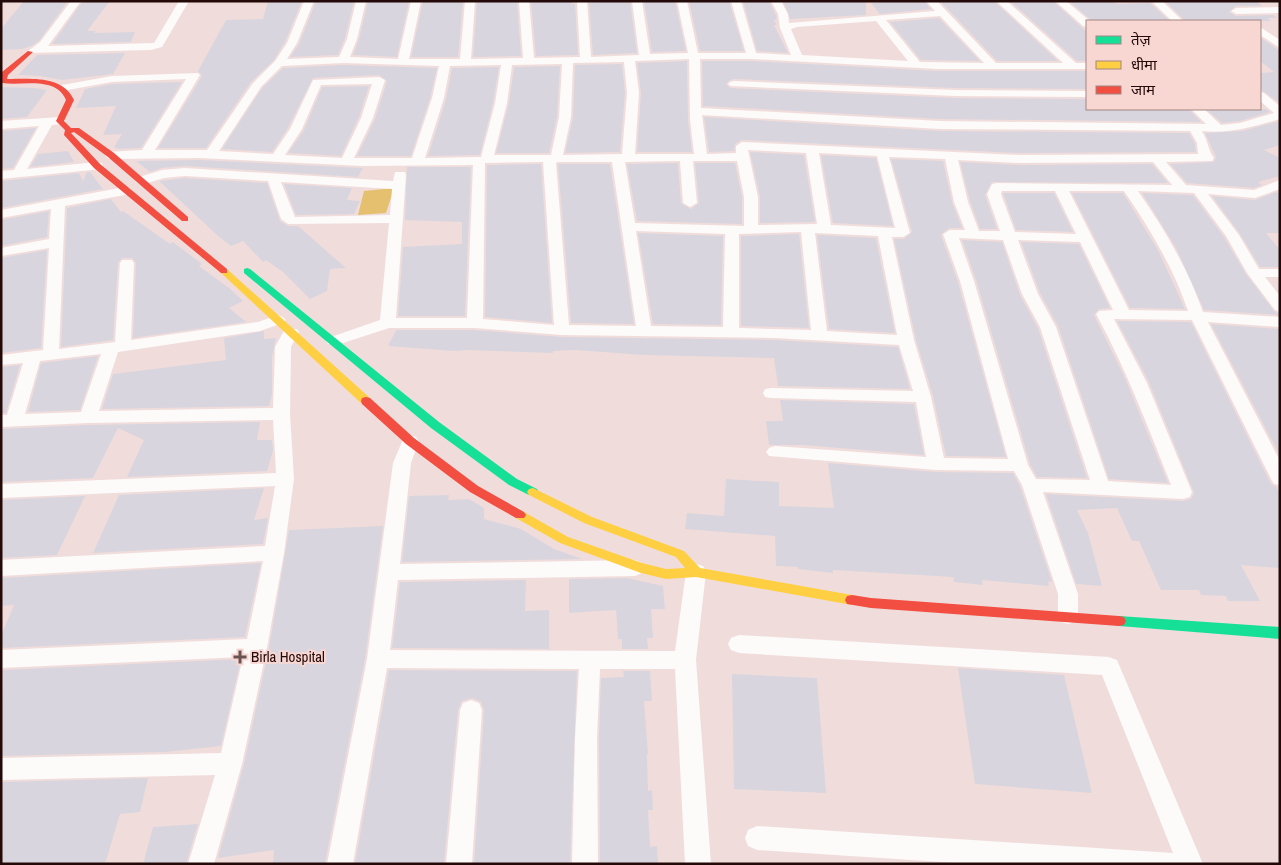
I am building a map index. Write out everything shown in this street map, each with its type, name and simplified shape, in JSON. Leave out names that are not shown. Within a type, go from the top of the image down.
[{"type":"street","points":[[76,1],[44,44],[33,50],[5,74],[4,78],[5,80],[52,85],[62,88],[112,79],[194,75],[147,152]]},
{"type":"street","points":[[11,52],[151,47],[158,45],[184,1]]},
{"type":"street","points":[[211,154],[257,85],[279,63],[292,43],[308,1]]},
{"type":"street","points":[[343,60],[352,38],[361,1]]},
{"type":"street","points":[[403,63],[416,1]]},
{"type":"street","points":[[465,61],[470,1]]},
{"type":"street","points":[[524,1],[529,60]]},
{"type":"street","points":[[582,1],[586,60]]},
{"type":"street","points":[[637,1],[646,58]]},
{"type":"street","points":[[682,1],[694,56],[693,74],[700,158]]},
{"type":"street","points":[[736,1],[752,56]]},
{"type":"street","points":[[776,1],[783,14],[785,28],[798,59]]},
{"type":"street","points":[[931,1],[944,13],[990,66],[1004,93]]},
{"type":"street","points":[[1001,1],[1074,66]]},
{"type":"street","points":[[1060,1],[1086,23]]},
{"type":"street","points":[[1156,1],[1177,20]]},
{"type":"street","points":[[1248,20],[1233,8],[1280,10]]},
{"type":"street","points":[[785,28],[795,24],[944,13]]},
{"type":"street","points":[[879,18],[916,64]]},
{"type":"street","points":[[1261,30],[1280,30]]},
{"type":"street","points":[[1261,31],[1280,45]]},
{"type":"street","points":[[279,63],[343,60],[403,63],[752,56],[946,66],[1086,66]]},
{"type":"street","points":[[629,59],[633,93],[623,158],[644,330]]},
{"type":"street","points":[[475,323],[483,160],[501,103],[507,60]]},
{"type":"street","points":[[562,330],[553,159],[565,117],[568,60]]},
{"type":"street","points":[[417,162],[438,98],[445,62]]},
{"type":"street","points":[[277,158],[296,129],[317,82],[379,80],[367,118],[346,162]]},
{"type":"street","points":[[734,84],[1086,94]]},
{"type":"street","points":[[62,88],[70,97],[65,126],[67,133],[97,166],[229,275],[410,441],[474,489],[564,540],[641,568],[666,574],[696,572],[871,603],[1280,632]]},
{"type":"street","points":[[697,112],[940,125],[1194,127],[1218,130],[1241,126],[1280,113],[1261,96]]},
{"type":"street","points":[[1198,110],[1218,130]]},
{"type":"street","points":[[18,174],[47,123]]},
{"type":"street","points":[[1,125],[47,123],[76,130],[111,155],[197,229]]},
{"type":"street","points":[[1101,487],[1048,327],[1030,294],[1011,236],[994,194],[998,187],[1025,172],[1157,159],[1208,158],[1203,152],[1203,143],[1194,127]]},
{"type":"street","points":[[751,228],[751,197],[742,157],[742,146],[951,156],[1025,172],[1060,187],[1128,187],[1232,191],[1255,194],[1280,184]]},
{"type":"street","points":[[812,149],[825,229]]},
{"type":"street","points":[[111,155],[147,152],[346,162],[742,157]]},
{"type":"street","points":[[630,227],[732,230],[807,228],[903,233],[882,153]]},
{"type":"street","points":[[951,156],[961,202],[973,234]]},
{"type":"street","points":[[686,157],[690,203]]},
{"type":"street","points":[[1157,159],[1182,189]]},
{"type":"street","points":[[388,323],[398,185],[402,162]]},
{"type":"street","points":[[1,175],[97,166]]},
{"type":"street","points":[[141,181],[171,172],[398,185]]},
{"type":"street","points":[[273,178],[288,219],[293,221],[397,219]]},
{"type":"street","points":[[1060,187],[1123,314]]},
{"type":"street","points":[[1128,187],[1159,231],[1187,287],[1197,316],[1280,479]]},
{"type":"street","points":[[1,214],[125,190]]},
{"type":"street","points":[[1198,190],[1232,235],[1254,273],[1280,307]]},
{"type":"street","points":[[51,354],[58,204]]},
{"type":"street","points":[[807,228],[820,336]]},
{"type":"street","points":[[731,333],[732,230]]},
{"type":"street","points":[[884,233],[906,340],[923,397],[936,464]]},
{"type":"street","points":[[1068,616],[1068,594],[1031,485],[1019,465],[967,281],[950,234],[1086,238]]},
{"type":"street","points":[[1,252],[56,242]]},
{"type":"street","points":[[88,417],[117,346],[127,263]]},
{"type":"street","points":[[238,264],[435,425],[513,482],[588,520],[680,554],[696,572],[685,660],[698,864]]},
{"type":"street","points":[[1254,273],[1280,273]]},
{"type":"street","points":[[1031,485],[1183,492],[1140,383],[1104,314],[1197,316],[1280,322]]},
{"type":"street","points":[[334,341],[388,323],[475,323],[562,330],[644,330],[906,340]]},
{"type":"street","points":[[1,360],[260,326],[284,326]]},
{"type":"street","points":[[201,864],[230,764],[256,648],[274,553],[285,479],[281,414],[284,326]]},
{"type":"street","points":[[33,356],[8,421],[88,417],[281,414]]},
{"type":"street","points":[[771,393],[923,397]]},
{"type":"street","points":[[340,864],[378,659],[402,463],[410,441]]},
{"type":"street","points":[[776,452],[936,464],[1019,465]]},
{"type":"street","points":[[1,490],[285,479]]},
{"type":"street","points":[[1,568],[274,553]]},
{"type":"street","points":[[388,572],[641,568]]},
{"type":"street","points":[[739,644],[1109,666],[1190,864]]},
{"type":"street","points":[[1,659],[256,648]]},
{"type":"street","points":[[378,659],[685,660]]},
{"type":"street","points":[[585,864],[586,738],[590,661]]},
{"type":"street","points":[[459,864],[471,710]]},
{"type":"street","points":[[1,769],[230,764]]},
{"type":"street","points":[[757,838],[1170,864]]},
{"type":"shaded area","points":[[394,188],[386,213],[358,215],[364,191]]},
{"type":"building","points":[[24,1],[68,1],[39,41],[22,49],[1,50],[1,29]]},
{"type":"building","points":[[83,1],[110,1],[87,31],[96,31],[94,33],[135,32],[131,42],[52,44]]},
{"type":"building","points":[[268,1],[302,1],[285,42],[274,60],[251,82],[206,148],[158,148],[202,76],[198,71],[226,20],[263,19]]},
{"type":"building","points":[[316,1],[354,1],[345,38],[338,55],[290,57],[299,44]]},
{"type":"building","points":[[368,1],[409,1],[397,57],[353,55]]},
{"type":"building","points":[[423,1],[463,1],[458,57],[411,57]]},
{"type":"building","points":[[477,1],[517,1],[521,56],[473,57]]},
{"type":"building","points":[[531,1],[572,1],[572,4],[575,4],[578,55],[536,56]]},
{"type":"building","points":[[630,1],[637,53],[593,55],[589,3]]},
{"type":"building","points":[[644,1],[675,1],[686,51],[652,52]]},
{"type":"building","points":[[689,1],[729,1],[744,51],[700,51]]},
{"type":"building","points":[[743,1],[769,1],[777,19],[774,20],[777,25],[774,25],[788,53],[757,51]]},
{"type":"building","points":[[783,1],[866,1],[866,15],[790,19]]},
{"type":"building","points":[[924,1],[931,9],[880,14],[871,3]]},
{"type":"building","points":[[940,1],[994,1],[1058,61],[997,61]]},
{"type":"building","points":[[1010,1],[1053,1],[1086,31],[1086,61],[1077,61]]},
{"type":"building","points":[[1069,1],[1112,1],[1117,4],[1150,3],[1169,20],[1091,20]]},
{"type":"building","points":[[1256,1],[1262,6],[1236,6],[1229,12],[1236,16],[1273,15],[1277,18],[1268,18],[1271,21],[1184,20],[1166,2]]},
{"type":"building","points":[[939,18],[980,61],[921,60],[890,22]]},
{"type":"building","points":[[1261,38],[1280,51],[1280,103],[1261,90],[1261,73],[1274,72],[1261,62]]},
{"type":"building","points":[[125,53],[113,74],[62,80],[18,75],[37,55]]},
{"type":"building","points":[[687,61],[688,120],[692,152],[637,152],[641,93],[637,63]]},
{"type":"building","points":[[702,61],[752,61],[938,71],[1086,71],[1086,89],[955,88],[734,79],[726,84],[730,88],[955,98],[1086,99],[1086,110],[1190,110],[1201,122],[940,119],[703,106]]},
{"type":"building","points":[[622,64],[625,93],[620,152],[565,153],[573,117],[575,65]]},
{"type":"building","points":[[343,65],[437,68],[430,98],[411,156],[357,156],[375,119],[387,81],[379,75],[313,78],[288,128],[272,152],[222,149],[262,88],[283,68]]},
{"type":"building","points":[[560,66],[557,117],[549,153],[496,153],[509,103],[514,67]]},
{"type":"building","points":[[499,67],[493,103],[480,155],[428,156],[446,99],[452,68]]},
{"type":"building","points":[[182,82],[141,148],[118,149],[114,147],[122,134],[103,135],[116,106],[76,108],[85,89],[112,84]]},
{"type":"building","points":[[369,86],[359,117],[341,156],[288,153],[304,130],[322,87]]},
{"type":"building","points":[[1,87],[47,90],[27,117],[1,119]]},
{"type":"building","points":[[1266,109],[1270,112],[1240,121],[1222,123],[1207,110]]},
{"type":"building","points":[[704,117],[940,131],[1189,133],[1195,144],[1196,152],[1020,153],[742,140],[735,144],[734,151],[709,152]]},
{"type":"building","points":[[1280,121],[1280,145],[1264,150],[1280,158],[1280,176],[1258,182],[1262,185],[1254,188],[1187,183],[1170,164],[1214,162],[1216,157],[1205,133],[1242,131]]},
{"type":"building","points":[[36,128],[13,168],[1,169],[1,131]]},
{"type":"building","points":[[68,151],[74,162],[30,167],[38,154]]},
{"type":"building","points":[[750,152],[804,155],[815,222],[760,223],[760,197]]},
{"type":"building","points":[[821,155],[876,158],[893,226],[833,223]]},
{"type":"building","points":[[891,159],[943,161],[952,202],[962,228],[949,228],[941,235],[958,282],[1006,457],[946,456],[933,396],[916,340],[894,239],[904,239],[912,232]]},
{"type":"building","points":[[199,160],[363,168],[358,177],[185,166],[162,168],[150,172],[136,161]]},
{"type":"building","points":[[960,162],[1020,165],[1152,164],[1168,183],[992,182],[985,195],[997,229],[980,229],[970,201]]},
{"type":"building","points":[[678,163],[681,203],[691,209],[699,203],[695,163],[735,163],[742,197],[742,224],[637,221],[627,164]]},
{"type":"building","points":[[541,164],[552,323],[485,317],[487,165]]},
{"type":"building","points":[[558,164],[610,164],[634,324],[571,323]]},
{"type":"building","points":[[407,167],[471,167],[465,316],[398,316],[403,247],[462,244],[462,222],[405,220]]},
{"type":"building","points":[[87,172],[90,172],[103,189],[1,208],[1,181],[79,173],[83,181]]},
{"type":"building","points":[[185,178],[267,183],[280,221],[288,226],[298,226],[346,268],[330,269],[327,291],[310,299],[283,272],[266,260],[263,262],[243,241],[231,246],[218,236],[159,181]]},
{"type":"building","points":[[284,184],[352,188],[347,200],[360,201],[354,214],[296,215]]},
{"type":"building","points":[[1276,192],[1280,194],[1280,233],[1266,233],[1280,250],[1280,267],[1260,267],[1240,234],[1212,196],[1255,200]]},
{"type":"building","points":[[1003,193],[1054,193],[1073,232],[1016,230]]},
{"type":"building","points":[[1072,193],[1123,193],[1158,250],[1185,309],[1130,308]]},
{"type":"building","points":[[1142,193],[1193,195],[1224,237],[1246,274],[1274,311],[1280,315],[1204,310],[1176,248]]},
{"type":"building","points":[[111,199],[121,212],[123,211],[170,244],[173,242],[202,264],[199,266],[229,288],[243,301],[229,308],[246,322],[133,338],[136,263],[132,258],[122,258],[118,263],[113,340],[61,347],[67,208]]},
{"type":"building","points":[[49,211],[47,237],[1,246],[1,220]]},
{"type":"building","points":[[638,233],[723,236],[721,325],[653,324]]},
{"type":"building","points":[[799,234],[809,328],[741,326],[741,236]]},
{"type":"building","points":[[817,235],[876,238],[895,333],[829,329]]},
{"type":"building","points":[[962,240],[1002,242],[1020,295],[1038,328],[1087,478],[1037,477],[1030,464],[976,280]]},
{"type":"building","points":[[1021,242],[1079,244],[1110,308],[1099,309],[1094,315],[1125,378],[1168,483],[1109,479],[1058,326],[1040,293]]},
{"type":"building","points":[[47,250],[41,348],[1,353],[1,258]]},
{"type":"building","points":[[1117,321],[1191,322],[1269,480],[1272,485],[1276,486],[1280,494],[1280,568],[1241,565],[1260,601],[1228,601],[1226,596],[1201,595],[1199,590],[1161,590],[1139,541],[1132,541],[1117,508],[1077,510],[1088,533],[1102,586],[1076,584],[1046,494],[1183,501],[1191,499],[1194,493],[1149,382]]},
{"type":"building","points":[[1211,324],[1280,329],[1280,456]]},
{"type":"building","points":[[396,330],[475,330],[562,337],[775,340],[898,347],[910,389],[778,386],[774,358],[644,355],[575,350],[553,351],[553,353],[454,351],[388,346]]},
{"type":"building","points":[[264,331],[264,339],[276,338],[272,357],[272,394],[269,406],[102,409],[113,374],[226,360],[224,338]]},
{"type":"building","points":[[98,356],[80,410],[28,412],[41,363]]},
{"type":"building","points":[[20,365],[6,413],[1,413],[1,367]]},
{"type":"building","points":[[780,400],[914,404],[924,455],[803,445],[769,445],[766,421],[783,421]]},
{"type":"building","points":[[260,422],[257,440],[272,440],[273,451],[267,471],[127,477],[144,440],[118,428],[93,478],[1,482],[1,429],[88,425]]},
{"type":"building","points":[[828,463],[936,472],[1013,473],[1020,486],[1052,582],[1048,581],[1049,586],[982,580],[983,585],[954,582],[953,577],[833,570],[833,573],[798,569],[798,567],[776,566],[775,536],[685,529],[687,513],[724,516],[726,479],[779,482],[779,506],[834,508]]},
{"type":"building","points":[[264,488],[254,520],[268,518],[263,544],[93,553],[119,495]]},
{"type":"building","points":[[449,495],[448,500],[469,499],[484,508],[484,519],[521,529],[554,549],[582,559],[402,562],[409,496]]},
{"type":"building","points":[[85,496],[57,555],[1,558],[1,500]]},
{"type":"building","points":[[383,526],[365,659],[325,863],[273,864],[274,850],[218,858],[244,764],[269,648],[289,530]]},
{"type":"building","points":[[261,563],[245,637],[1,648],[1,636],[14,605],[1,606],[1,578]]},
{"type":"building","points":[[627,578],[663,586],[665,609],[651,609],[653,638],[647,638],[648,649],[622,649],[622,639],[618,639],[616,610],[569,613],[569,579]]},
{"type":"building","points":[[526,580],[525,611],[549,610],[549,649],[392,648],[400,582]]},
{"type":"building","points":[[241,659],[221,746],[165,752],[1,756],[3,670]]},
{"type":"building","points":[[958,668],[1064,675],[1092,793],[975,784]]},
{"type":"building","points":[[389,670],[577,671],[570,864],[474,864],[484,710],[481,702],[472,698],[462,701],[458,710],[444,864],[355,864]]},
{"type":"building","points":[[623,671],[650,671],[652,701],[644,701],[648,754],[648,791],[652,790],[653,810],[648,810],[650,847],[657,846],[658,864],[600,864],[599,738],[601,678],[624,677]]},
{"type":"building","points":[[732,674],[817,678],[826,793],[734,789]]},
{"type":"building","points":[[148,778],[140,812],[120,814],[105,864],[1,864],[2,782]]},
{"type":"building","points":[[198,824],[186,864],[143,864],[153,827]]},
{"type":"traffic: fast","points":[[247,271],[435,425],[513,482],[533,492]]},
{"type":"traffic: fast","points":[[1119,621],[1280,633]]},
{"type":"traffic: slow","points":[[224,271],[366,401]]},
{"type":"traffic: slow","points":[[533,492],[588,520],[680,554],[696,572]]},
{"type":"traffic: slow","points":[[520,515],[564,540],[641,568],[666,574],[696,572],[852,600]]},
{"type":"traffic: jam","points":[[30,52],[5,74],[3,78],[5,81],[42,82],[61,87],[67,93],[70,100],[60,121],[69,130],[76,130],[111,155],[185,219]]},
{"type":"traffic: jam","points":[[69,130],[67,133],[97,166],[224,271]]},
{"type":"traffic: jam","points":[[366,401],[410,441],[474,489],[520,515]]},
{"type":"traffic: jam","points":[[852,600],[871,603],[1119,621]]},
{"type":"place","name":"Birla Hospital","points":[[240,657]]}]
